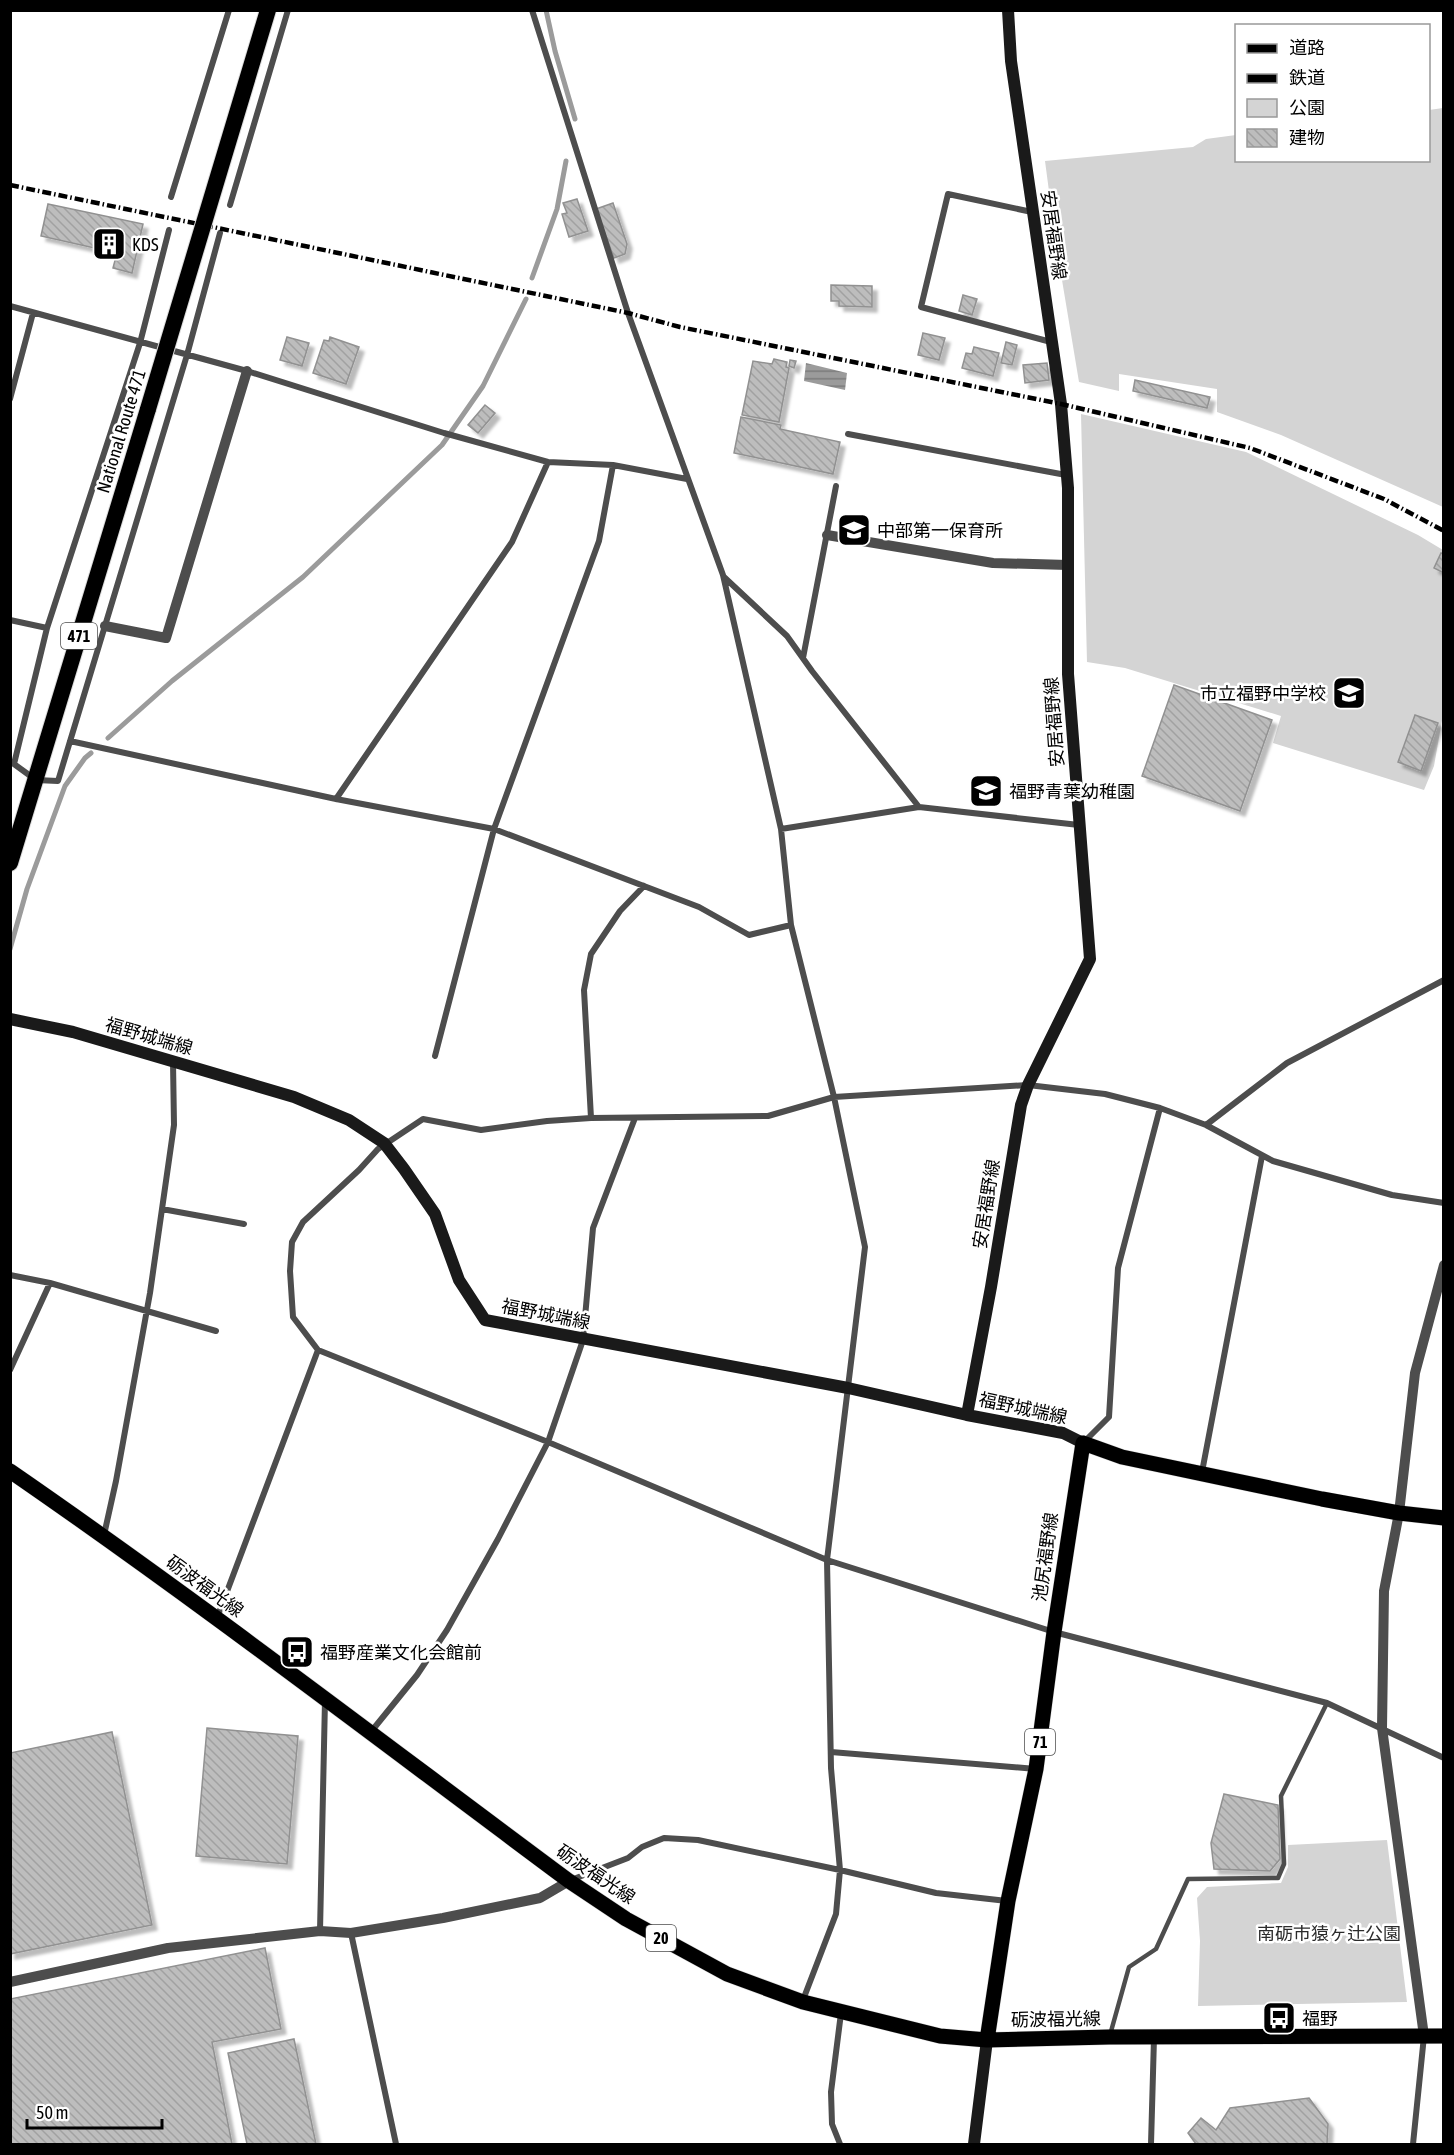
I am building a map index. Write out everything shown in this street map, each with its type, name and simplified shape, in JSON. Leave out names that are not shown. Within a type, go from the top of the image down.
[{"type":"highway","name":"National Route 471","points":[[10,863],[268,10]]},
{"type":"main road","name":"安居福野線","points":[[967,1415],[1021,1105],[1028,1085],[1090,959],[1068,674],[1067,476],[1061,404],[1011,61],[1008,10]]},
{"type":"main road","name":"福野城端線","points":[[10,1020],[74,1032],[294,1097],[348,1120],[384,1143],[435,1214],[459,1280],[485,1320],[848,1388],[967,1415],[1063,1433],[1083,1443]]},
{"type":"main road","points":[[1083,1443],[1122,1457],[1322,1499],[1399,1513],[1443,1518]]},
{"type":"main road","name":"池尻福野線","points":[[987,2040],[1008,1901],[1036,1768],[1083,1443]]},
{"type":"main road","name":"砺波福光線","points":[[10,1471],[216,1618],[569,1881],[626,1919],[727,1974],[803,2002],[940,2036],[987,2040],[1109,2037],[1443,2036]]},
{"type":"main road","points":[[974,2145],[987,2040]]},
{"type":"street","points":[[171,197],[229,10]]},
{"type":"street","points":[[230,205],[288,10]]},
{"type":"street","points":[[532,10],[628,313],[723,576],[781,829],[791,925],[834,1097],[865,1247],[828,1560],[831,1752],[840,1870],[836,1914],[803,2002]]},
{"type":"street","points":[[1033,212],[948,194],[921,307],[1052,342]]},
{"type":"street","points":[[170,230],[140,343],[47,628],[14,765],[36,780],[58,781],[187,355],[220,233]]},
{"type":"street","points":[[10,306],[247,371],[444,433],[548,462],[613,465],[687,479]]},
{"type":"street","points":[[10,399],[33,313]]},
{"type":"street","points":[[105,626],[166,638],[247,371]]},
{"type":"street","points":[[848,434],[1067,476]]},
{"type":"street","points":[[336,799],[512,542],[548,462]]},
{"type":"street","points":[[435,1056],[494,829],[599,541],[613,465]]},
{"type":"street","points":[[803,658],[836,486]]},
{"type":"street","points":[[827,535],[993,562],[1068,565]]},
{"type":"street","points":[[723,576],[787,636],[919,807]]},
{"type":"street","points":[[10,620],[47,628]]},
{"type":"street","points":[[70,741],[336,799],[494,829],[699,907],[749,935],[791,925]]},
{"type":"street","points":[[781,829],[919,807],[1078,825]]},
{"type":"street","points":[[591,1118],[584,990],[591,954],[620,911],[644,886]]},
{"type":"street","points":[[1206,1125],[1287,1063],[1443,980]]},
{"type":"street","points":[[104,1536],[116,1481],[162,1209],[174,1125],[173,1062]]},
{"type":"street","points":[[1443,1203],[1392,1195],[1273,1161],[1206,1125],[1160,1108],[1105,1094],[1028,1085],[834,1097],[768,1116],[591,1118],[481,1130],[423,1119],[384,1143],[359,1170],[303,1222],[292,1242],[290,1270],[293,1317],[318,1350],[548,1442],[828,1560],[1054,1632],[1327,1703],[1443,1758]]},
{"type":"street","points":[[1083,1443],[1109,1417],[1118,1268],[1160,1108]]},
{"type":"street","points":[[370,1733],[417,1675],[447,1630],[498,1539],[548,1442],[583,1340],[593,1228],[635,1118]]},
{"type":"street","points":[[1202,1473],[1262,1156]]},
{"type":"street","points":[[162,1209],[244,1224]]},
{"type":"street","points":[[1413,2145],[1424,2036],[1382,1728],[1384,1591],[1399,1513],[1415,1373],[1443,1265]]},
{"type":"street","points":[[10,1275],[50,1283],[216,1331]]},
{"type":"street","points":[[10,1370],[50,1283]]},
{"type":"street","points":[[216,1618],[318,1350]]},
{"type":"street","points":[[320,1931],[325,1700]]},
{"type":"street","points":[[831,1752],[1036,1768]]},
{"type":"street","points":[[10,1982],[168,1948],[320,1931],[351,1933],[443,1918],[540,1898],[569,1881],[628,1858],[642,1847],[664,1839],[698,1840],[936,1893],[1008,1901]]},
{"type":"street","points":[[351,1933],[396,2145]]},
{"type":"street","points":[[840,2145],[832,2124],[831,2092],[842,2012]]},
{"type":"street","points":[[1151,2145],[1154,2037]]},
{"type":"lane","points":[[1109,2037],[1129,1967],[1156,1949],[1188,1879],[1278,1878],[1284,1864],[1281,1796],[1327,1703]]},
{"type":"green space","points":[[1443,108],[1443,507],[1281,435],[1217,412],[1217,389],[1119,374],[1119,391],[1079,382],[1045,161],[1193,147],[1206,139],[1235,135],[1235,162],[1430,162],[1430,110]]},
{"type":"green space","points":[[1081,414],[1246,452],[1418,535],[1443,550],[1443,715],[1434,766],[1424,790],[1273,743],[1281,716],[1125,668],[1087,662]]},
{"type":"green space","name":"南砺市猿ヶ辻公園","points":[[1387,1840],[1407,2002],[1198,2006],[1200,1941],[1197,1898],[1207,1887],[1281,1883],[1288,1867],[1288,1845]]},
{"type":"shaded area","points":[[806,363],[847,373],[845,390],[804,381]]},
{"type":"building","points":[[577,199],[588,231],[569,237],[562,214],[567,213],[563,203]]},
{"type":"building","points":[[613,203],[627,244],[625,254],[614,258],[596,209]]},
{"type":"building","name":"KDS","points":[[48,204],[143,224],[132,273],[113,268],[117,253],[41,236]]},
{"type":"building","points":[[831,285],[872,286],[872,307],[839,306],[839,301],[831,301]]},
{"type":"building","points":[[963,295],[977,299],[972,315],[959,311]]},
{"type":"building","points":[[923,333],[945,338],[939,360],[918,355]]},
{"type":"building","points":[[287,337],[309,343],[302,366],[280,360]]},
{"type":"building","points":[[330,337],[359,347],[346,384],[313,373],[324,340],[329,341]]},
{"type":"building","points":[[1006,342],[1017,345],[1012,365],[1001,363]]},
{"type":"building","points":[[974,347],[999,353],[993,376],[962,368],[966,353],[972,354]]},
{"type":"building","points":[[774,359],[787,362],[786,367],[789,368],[779,422],[742,415],[753,361],[772,364]]},
{"type":"building","points":[[790,360],[796,361],[794,368],[789,366]]},
{"type":"building","points":[[1047,363],[1049,380],[1025,383],[1023,365]]},
{"type":"building","points":[[1135,380],[1210,397],[1207,408],[1133,391]]},
{"type":"building","points":[[485,405],[495,413],[478,433],[468,425]]},
{"type":"building","points":[[741,417],[781,425],[780,429],[840,442],[833,474],[734,453]]},
{"type":"building","points":[[1441,553],[1444,554],[1444,573],[1434,568]]},
{"type":"building","points":[[1174,685],[1272,720],[1240,811],[1142,776]]},
{"type":"building","points":[[1415,715],[1438,723],[1421,771],[1398,762]]},
{"type":"building","points":[[207,1728],[298,1736],[287,1864],[196,1856]]},
{"type":"building","points":[[112,1732],[152,1925],[10,1954],[10,1753]]},
{"type":"building","points":[[1224,1794],[1278,1805],[1280,1859],[1270,1871],[1214,1869],[1211,1843]]},
{"type":"building","points":[[265,1948],[281,2029],[212,2042],[232,2144],[10,2144],[10,1999]]},
{"type":"building","points":[[294,2039],[316,2144],[247,2144],[228,2053]]},
{"type":"building","points":[[1309,2098],[1328,2124],[1327,2144],[1196,2144],[1188,2133],[1201,2118],[1216,2130],[1230,2108]]},
{"type":"waterway","points":[[546,10],[555,51],[575,119]]},
{"type":"waterway","points":[[532,278],[557,209],[566,161]]},
{"type":"waterway","points":[[108,738],[172,681],[303,577],[442,445],[483,386],[526,299]]},
{"type":"waterway","points":[[10,949],[27,889],[65,786],[91,753]]},
{"type":"railway","points":[[10,185],[628,313],[680,327],[1061,404],[1250,448],[1384,499],[1444,531]]},
{"type":"place","name":"KDS","points":[[109,244]]},
{"type":"place","name":"中部第一保育所","points":[[854,530]]},
{"type":"place","name":"市立福野中学校","points":[[1349,693]]},
{"type":"place","name":"福野青葉幼稚園","points":[[986,791]]},
{"type":"place","name":"福野産業文化会館前","points":[[297,1652]]},
{"type":"place","name":"福野","points":[[1279,2018]]}]
